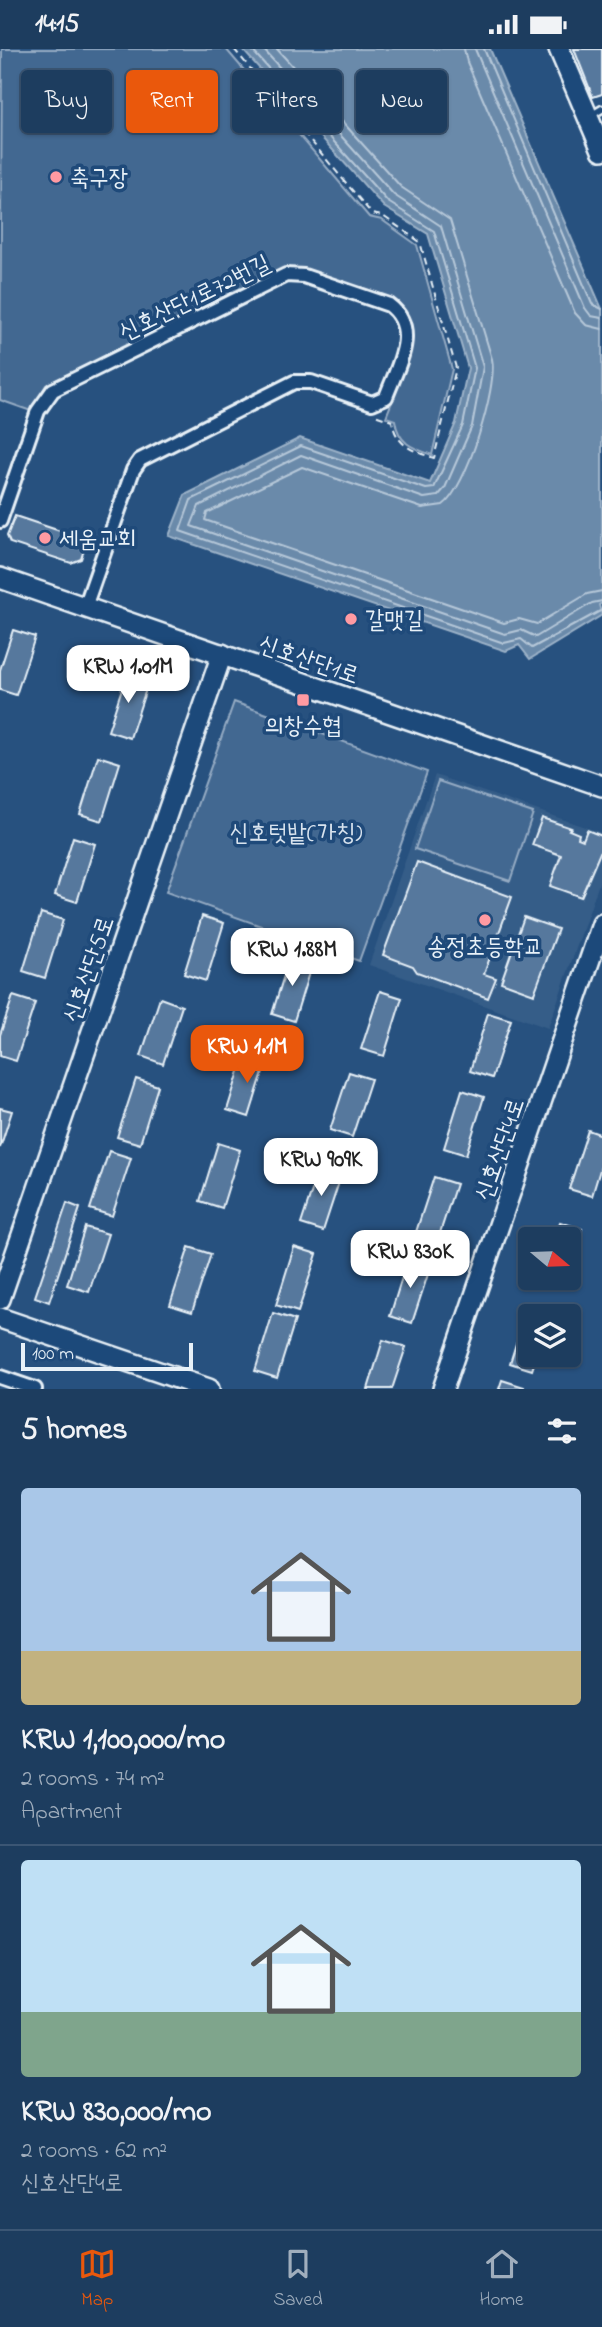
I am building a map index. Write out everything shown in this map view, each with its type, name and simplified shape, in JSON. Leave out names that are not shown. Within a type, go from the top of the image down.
[{"type":"main road","points":[[559,49],[595,113],[602,150]]},
{"type":"main road","name":"신호산단1로","points":[[0,578],[602,786]]},
{"type":"main road","name":"신호산단5로","points":[[0,1299],[222,654]]},
{"type":"main road","name":"신호산단4로","points":[[443,1389],[602,924]]},
{"type":"main road","points":[[0,1318],[209,1389]]},
{"type":"street","name":"신호산단1로72번길","points":[[0,521],[38,411],[53,390],[286,275],[297,274],[316,280],[389,305],[398,313],[406,329],[405,344],[386,397],[381,401],[372,403],[311,382],[294,382],[140,460],[132,471],[85,607]]},
{"type":"street","points":[[0,1377],[35,1389]]},
{"type":"path","points":[[233,49],[372,214],[383,216],[420,242],[456,368],[434,458],[403,445],[395,434],[393,421],[368,412]]},
{"type":"shaded area","name":"송정초등학교","points":[[435,775],[602,833],[602,875],[548,1028],[369,965]]},
{"type":"green space","points":[[2,49],[226,49],[244,70],[232,70],[232,133],[298,133],[369,217],[382,220],[417,245],[452,369],[432,455],[407,443],[399,434],[395,420],[386,417],[409,357],[411,327],[406,313],[396,301],[305,270],[279,271],[46,385],[31,411],[0,400]]},
{"type":"green space","name":"신호텃밭(가칭)","points":[[234,702],[427,772],[359,961],[166,892]]},
{"type":"green space","points":[[438,781],[533,813],[510,881],[415,849]]},
{"type":"water","points":[[242,49],[490,49],[602,309],[602,603],[599,605],[602,615],[530,659],[519,645],[506,651],[169,536],[185,495],[300,438],[430,483],[456,423],[468,368],[428,234],[384,207],[317,133],[342,133],[342,70],[261,70]]},
{"type":"building","points":[[574,49],[602,49],[602,94],[593,97]]},
{"type":"building","name":"세움교회","points":[[15,516],[87,540],[81,559],[71,563],[10,543],[7,536]]},
{"type":"building","points":[[13,630],[35,637],[16,695],[0,690],[0,670]]},
{"type":"building","points":[[127,673],[149,680],[130,738],[108,731]]},
{"type":"building","points":[[98,756],[120,763],[102,821],[80,814]]},
{"type":"building","points":[[542,818],[571,828],[569,830],[579,834],[578,838],[583,840],[587,830],[602,836],[602,848],[581,897],[550,886],[561,855],[532,845]]},
{"type":"building","points":[[73,837],[95,844],[77,902],[55,895]]},
{"type":"building","points":[[417,862],[512,897],[484,974],[496,978],[488,998],[417,972],[413,966],[383,955]]},
{"type":"building","points":[[41,913],[63,920],[45,978],[23,971]]},
{"type":"building","points":[[202,916],[224,923],[206,981],[184,974]]},
{"type":"building","points":[[524,917],[558,929],[534,994],[501,982]]},
{"type":"building","points":[[290,956],[312,963],[294,1021],[272,1014]]},
{"type":"building","points":[[380,991],[402,998],[384,1056],[361,1049]]},
{"type":"building","points":[[13,996],[35,1003],[16,1061],[0,1056],[0,1035]]},
{"type":"building","points":[[160,998],[182,1006],[163,1064],[141,1056]]},
{"type":"building","points":[[488,1013],[511,1020],[492,1078],[470,1071]]},
{"type":"building","points":[[245,1052],[267,1059],[249,1117],[227,1110]]},
{"type":"building","points":[[349,1072],[371,1079],[352,1137],[330,1130]]},
{"type":"building","points":[[136,1079],[158,1086],[140,1144],[117,1137]]},
{"type":"building","points":[[462,1090],[484,1097],[466,1155],[444,1148]]},
{"type":"building","points":[[0,1108],[12,1111],[0,1148]]},
{"type":"building","points":[[588,1130],[602,1135],[602,1163],[592,1196],[569,1189]]},
{"type":"building","points":[[218,1143],[240,1150],[222,1208],[200,1201]]},
{"type":"building","points":[[109,1151],[131,1158],[112,1216],[90,1209]]},
{"type":"building","points":[[320,1166],[342,1173],[323,1231],[301,1224]]},
{"type":"building","points":[[434,1177],[456,1184],[437,1242],[415,1235]]},
{"type":"building","points":[[67,1203],[80,1208],[49,1302],[35,1297]]},
{"type":"building","points":[[560,1222],[576,1227],[559,1227]]},
{"type":"building","points":[[85,1227],[108,1234],[89,1292],[67,1285]]},
{"type":"building","points":[[189,1247],[211,1254],[192,1312],[170,1305]]},
{"type":"building","points":[[294,1247],[317,1254],[298,1312],[276,1305]]},
{"type":"building","points":[[408,1258],[431,1265],[412,1323],[390,1316]]},
{"type":"building","points":[[273,1313],[295,1320],[277,1378],[255,1371]]},
{"type":"building","points":[[518,1337],[518,1366],[510,1363]]},
{"type":"building","points":[[383,1340],[406,1347],[392,1389],[368,1389]]},
{"type":"building","points":[[502,1380],[524,1387],[524,1389],[499,1389]]},
{"type":"place","name":"축구장","points":[[56,177]]},
{"type":"place","name":"세움교회","points":[[45,538]]},
{"type":"place","name":"갈맷길","points":[[351,619]]},
{"type":"place","name":"의창수협","points":[[303,700]]},
{"type":"place","name":"송정초등학교","points":[[485,920]]}]
